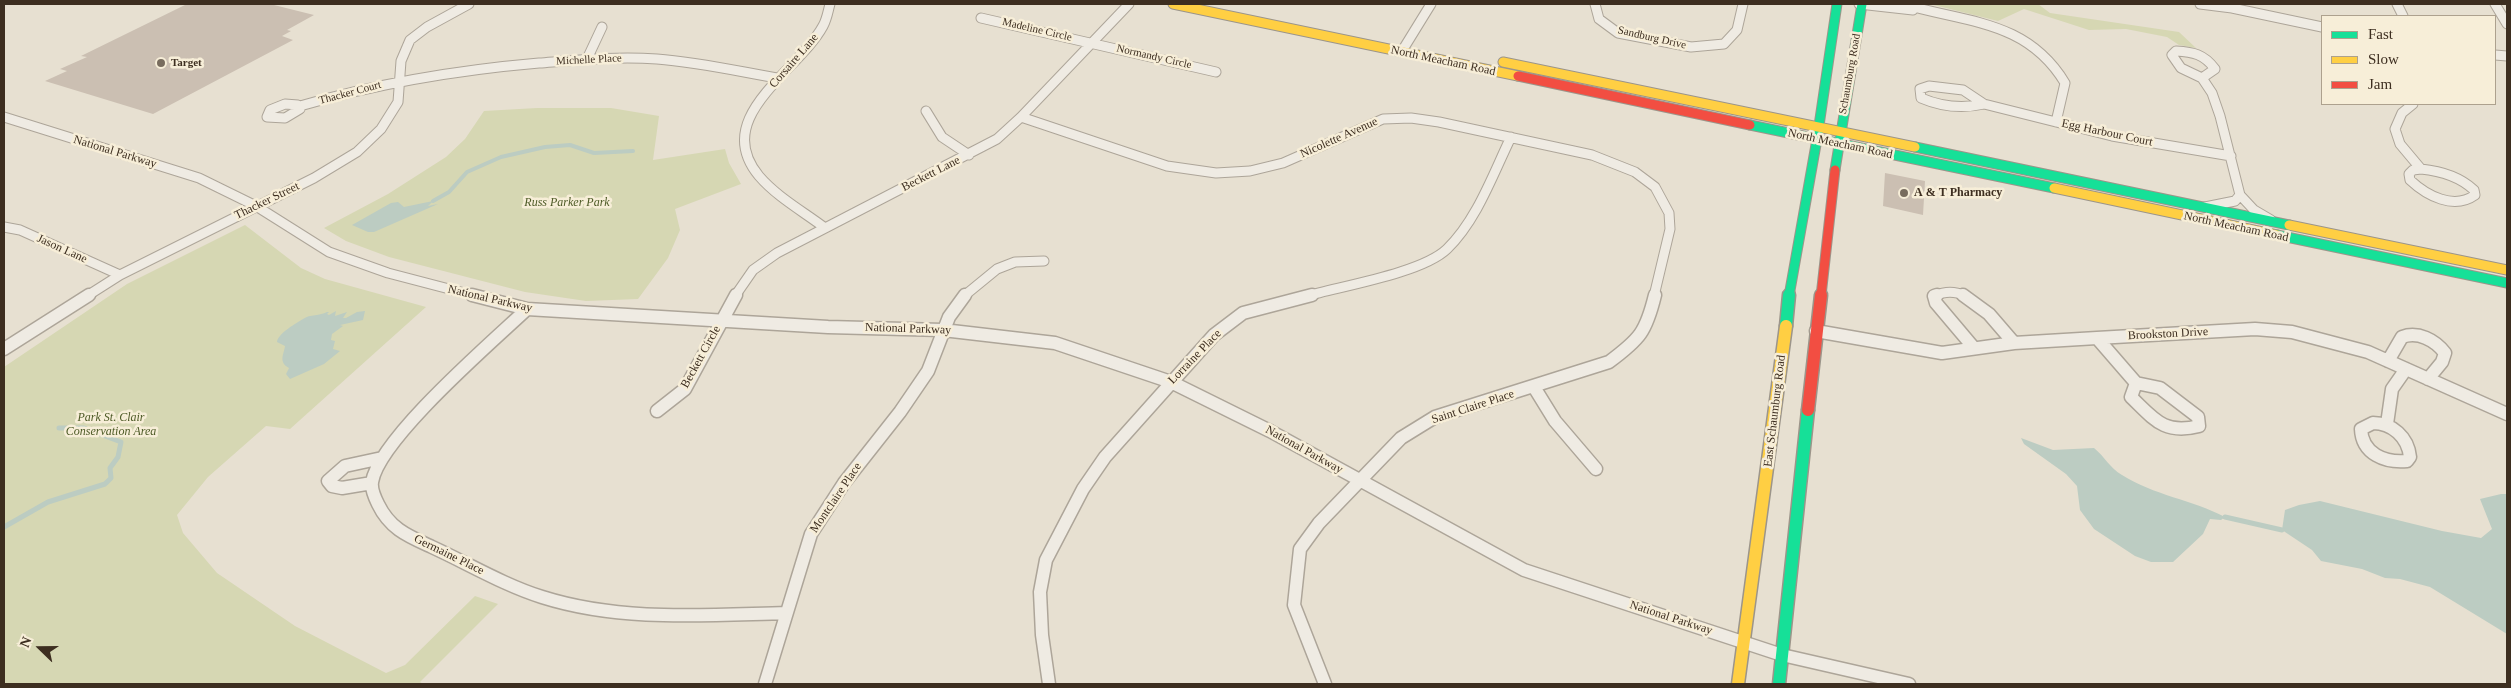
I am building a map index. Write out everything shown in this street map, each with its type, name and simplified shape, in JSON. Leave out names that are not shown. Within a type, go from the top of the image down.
[{"type":"main road","name":"North Meacham Road","points":[[1172,4],[1840,131],[2507,270]]},
{"type":"main road","name":"North Meacham Road","points":[[1218,4],[1838,144],[2507,283]]},
{"type":"main road","name":"Schaumburg Road","points":[[1818,139],[1837,4]]},
{"type":"main road","name":"Schaumburg Road","points":[[1838,144],[1861,4]]},
{"type":"main road","name":"East Schaumburg Road","points":[[1738,684],[1780,378],[1791,278],[1818,139]]},
{"type":"main road","points":[[1779,684],[1816,331],[1838,144]]},
{"type":"street","name":"Thacker Street","points":[[4,349],[120,275],[314,178],[357,152],[381,129],[398,102],[402,52],[410,40],[427,27],[469,4]]},
{"type":"street","name":"Corsaire Lane","points":[[825,228],[759,176],[743,152],[743,138],[750,115],[777,78],[806,49],[823,28],[830,13],[830,4]]},
{"type":"street","name":"Beckett Lane","points":[[720,321],[753,270],[777,253],[997,139],[1021,117],[1129,4]]},
{"type":"street","points":[[1405,47],[1431,4]]},
{"type":"street","name":"Sandburg Drive","points":[[1595,4],[1599,19],[1618,32],[1691,47],[1724,44],[1737,30],[1742,4]]},
{"type":"street","points":[[1861,4],[1900,10],[1920,10]]},
{"type":"street","points":[[1903,4],[1920,10],[1963,18],[2007,32],[2032,45],[2051,60],[2065,82],[2056,122]]},
{"type":"street","points":[[2200,4],[2232,8],[2321,27]]},
{"type":"street","points":[[2496,4],[2507,24]]},
{"type":"street","name":"Madeline Circle","points":[[982,18],[1092,43]]},
{"type":"street","points":[[587,59],[602,27]]},
{"type":"street","name":"Normandy Circle","points":[[1092,43],[1216,72]]},
{"type":"street","name":"Michelle Place","points":[[400,80],[471,68],[587,59],[639,58],[676,61],[777,78]]},
{"type":"street","points":[[2202,78],[2212,93],[2231,156],[2240,195],[2254,210],[2275,222]]},
{"type":"street","name":"Thacker Court","points":[[300,106],[354,90],[400,80]]},
{"type":"street","name":"Egg Harbour Court","points":[[1984,104],[1967,108],[1931,103],[1921,98],[1920,89],[1929,86],[1963,90],[1984,104],[2112,136],[2231,156]]},
{"type":"street","points":[[2412,105],[2399,114],[2395,124],[2397,141],[2421,169],[2433,169],[2458,177],[2474,190],[2475,195],[2471,200],[2451,201],[2425,192],[2410,180],[2409,174],[2413,170],[2421,169]]},
{"type":"street","points":[[926,111],[942,137],[969,155]]},
{"type":"street","name":"National Parkway","points":[[4,117],[199,178],[256,206],[329,252],[388,273],[527,309],[720,321],[943,330],[1055,342],[1171,382],[1270,431],[1524,570],[1782,655],[1909,684]]},
{"type":"street","name":"Nicolette Avenue","points":[[1021,117],[1158,164],[1216,173],[1250,171],[1283,163],[1383,118],[1440,122],[1592,155],[1635,172],[1655,187]]},
{"type":"street","name":"Lorraine Place","points":[[1050,684],[1042,635],[1040,592],[1046,560],[1083,489],[1105,457],[1214,335],[1243,313],[1404,270],[1429,261],[1446,250],[1461,234],[1512,137]]},
{"type":"street","name":"Saint Claire Place","points":[[1325,684],[1294,605],[1300,549],[1319,523],[1401,438],[1435,417],[1609,362],[1632,346],[1648,323],[1670,229],[1669,213],[1655,187]]},
{"type":"street","points":[[2205,207],[2234,201],[2240,195]]},
{"type":"street","name":"Jason Lane","points":[[4,227],[20,230],[120,275]]},
{"type":"street","name":"Montclaire Place","points":[[765,684],[811,534],[844,483],[900,412],[928,372],[943,330],[968,291],[983,278],[1015,262],[1044,261]]},
{"type":"street","points":[[1974,348],[1936,303],[1934,296],[1939,292],[1957,292],[1978,302],[2014,343]]},
{"type":"street","points":[[382,458],[343,465],[332,474],[328,481],[332,486],[342,488],[372,483],[382,458],[426,407],[527,309]]},
{"type":"street","name":"Beckett Circle","points":[[657,411],[685,389],[720,321]]},
{"type":"street","name":"Brookston Drive","points":[[1816,331],[1942,353],[2014,343],[2097,338],[2255,329],[2292,332],[2332,341],[2388,361],[2507,414]]},
{"type":"street","points":[[2388,361],[2396,343],[2402,337],[2409,335],[2433,341],[2441,346],[2445,353],[2442,362],[2428,379]]},
{"type":"street","points":[[2097,338],[2136,383],[2160,388],[2198,417],[2199,426],[2182,432],[2165,428],[2131,397],[2136,383]]},
{"type":"street","points":[[2387,424],[2392,389],[2406,369]]},
{"type":"street","points":[[1534,387],[1555,421],[1596,469]]},
{"type":"street","name":"Germaine Place","points":[[372,483],[378,506],[398,530],[502,581],[542,597],[584,608],[650,614],[786,613]]},
{"type":"green space","points":[[1930,4],[2038,4],[2050,13],[2179,32],[2196,48],[2179,45],[2167,37],[2126,29],[2089,30],[2024,9],[1998,21]]},
{"type":"green space","name":"Russ Parker Park","points":[[537,108],[611,108],[659,116],[653,160],[725,149],[729,163],[741,184],[675,209],[680,230],[668,258],[638,299],[586,301],[525,292],[389,257],[346,241],[324,228],[388,194],[446,157],[465,139],[484,111]]},
{"type":"green space","name":"Park St. Clair Conservation Area","points":[[245,225],[301,268],[325,279],[426,307],[290,429],[266,426],[208,477],[177,515],[183,533],[217,573],[295,626],[386,673],[405,665],[475,596],[498,604],[420,682],[423,684],[4,684],[4,367],[127,284]]},
{"type":"shaded area","points":[[433,201],[428,206],[438,204],[374,232],[368,232],[352,225],[391,203],[398,202],[404,207]]},
{"type":"shaded area","points":[[336,311],[335,316],[347,312],[343,318],[346,318],[357,312],[365,311],[363,320],[340,325],[343,326],[332,334],[331,340],[335,341],[333,349],[340,351],[324,364],[290,379],[286,374],[289,368],[283,361],[285,346],[277,342],[278,339],[288,329],[306,317],[327,312],[329,312],[327,314],[329,315]]},
{"type":"shaded area","points":[[2021,438],[2053,450],[2094,448],[2114,469],[2134,482],[2225,517],[2221,520],[2210,519],[2203,534],[2173,562],[2151,562],[2135,556],[2094,529],[2080,510],[2077,486],[2066,474],[2024,444]]},
{"type":"shaded area","points":[[2507,494],[2507,634],[2430,587],[2400,579],[2385,578],[2362,569],[2321,561],[2312,550],[2282,530],[2285,510],[2320,501],[2442,531],[2481,538],[2492,529],[2480,499]]},
{"type":"building","name":"Target","points":[[187,4],[270,4],[314,15],[287,30],[291,31],[282,36],[293,40],[153,114],[45,81],[67,71],[60,69],[87,57],[81,56]]},
{"type":"building","name":"A & T Pharmacy","points":[[1885,173],[1925,181],[1923,215],[1883,206]]},
{"type":"waterway","points":[[433,201],[449,192],[467,172],[501,157],[545,147],[570,145],[594,153],[633,151]]},
{"type":"waterway","points":[[4,527],[48,502],[105,484],[111,478],[110,468],[118,457],[121,442],[84,428],[59,428]]},
{"type":"waterway","points":[[2225,517],[2282,530]]},
{"type":"traffic: fast","points":[[1786,326],[1791,278],[1817,139],[1837,4]]},
{"type":"traffic: fast","points":[[1835,170],[1862,4]]},
{"type":"traffic: fast","points":[[1750,125],[2054,188]]},
{"type":"traffic: fast","points":[[1915,147],[2289,225]]},
{"type":"traffic: fast","points":[[2277,235],[2507,283]]},
{"type":"traffic: fast","points":[[1779,684],[1808,410]]},
{"type":"traffic: slow","points":[[1173,4],[1518,76]]},
{"type":"traffic: slow","points":[[1503,62],[1915,147]]},
{"type":"traffic: slow","points":[[2054,188],[2277,235]]},
{"type":"traffic: slow","points":[[2289,225],[2507,270]]},
{"type":"traffic: slow","points":[[1738,684],[1786,326]]},
{"type":"traffic: jam","points":[[1518,76],[1750,125]]},
{"type":"traffic: jam","points":[[1808,410],[1835,170]]},
{"type":"place","name":"Target","points":[[161,63]]},
{"type":"place","name":"A & T Pharmacy","points":[[1904,193]]}]
